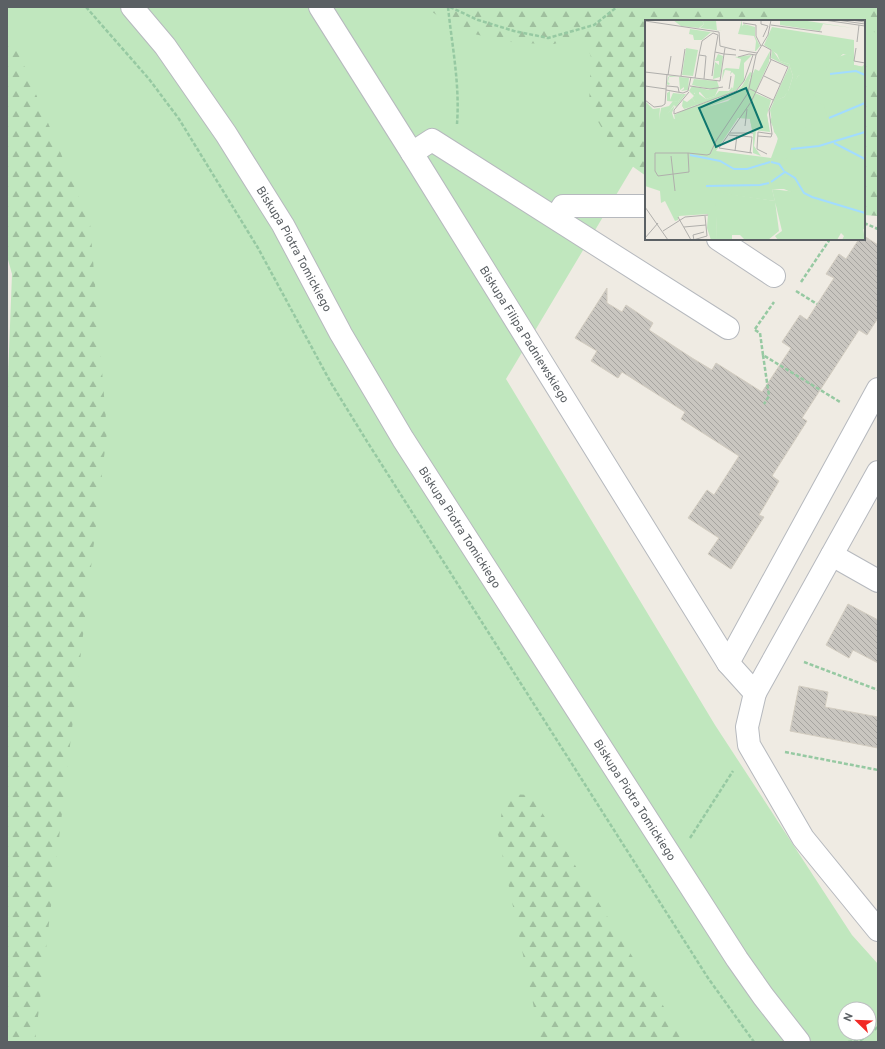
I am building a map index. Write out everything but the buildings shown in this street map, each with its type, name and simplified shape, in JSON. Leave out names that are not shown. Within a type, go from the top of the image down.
[{"type":"street","name":"Biskupa Piotra Tomickiego","points":[[132,7],[165,46],[230,141],[283,225],[340,334],[403,440],[763,996],[799,1042]]},
{"type":"street","name":"Biskupa Filipa Padniewskiego","points":[[320,7],[728,663],[755,693]]},
{"type":"street","points":[[412,153],[432,140],[556,217],[728,328]]},
{"type":"street","points":[[556,217],[563,206],[645,206]]},
{"type":"street","points":[[720,240],[774,276]]},
{"type":"street","points":[[728,663],[878,389]]},
{"type":"street","points":[[878,472],[755,693],[747,727],[749,745],[803,838],[878,930]]},
{"type":"street","points":[[832,555],[878,581]]},
{"type":"path","points":[[449,7],[478,20],[514,31],[548,38],[594,25],[616,7]]},
{"type":"path","points":[[449,7],[457,81],[458,109],[454,154]]},
{"type":"path","points":[[865,223],[878,229]]},
{"type":"path","points":[[795,290],[829,240]]},
{"type":"path","points":[[755,330],[777,297]]},
{"type":"path","points":[[728,328],[743,322],[760,333],[769,396],[764,404]]},
{"type":"path","points":[[763,355],[863,416]]},
{"type":"path","points":[[777,652],[878,690]]},
{"type":"path","points":[[675,862],[749,745],[878,770]]},
{"type":"path","points":[[848,1042],[860,1041]]},
{"type":"green space","points":[[7,7],[878,7],[878,166],[865,189],[865,20],[645,20],[634,165],[506,379],[715,725],[852,935],[878,964],[878,1042],[34,1042]]},
{"type":"green space","points":[[425,7],[790,7],[772,20],[645,20],[645,175],[618,156],[589,106],[591,57],[583,35],[554,44],[516,43],[460,31]]},
{"type":"green space","points":[[869,7],[878,7],[878,35],[872,30]]},
{"type":"green space","points":[[7,25],[90,223],[107,432],[35,1042],[7,1042],[7,403],[12,274],[7,256]]},
{"type":"green space","points":[[865,63],[878,65],[878,216],[865,215]]},
{"type":"green space","points":[[505,794],[531,795],[686,1042],[541,1042],[498,834]]}]
